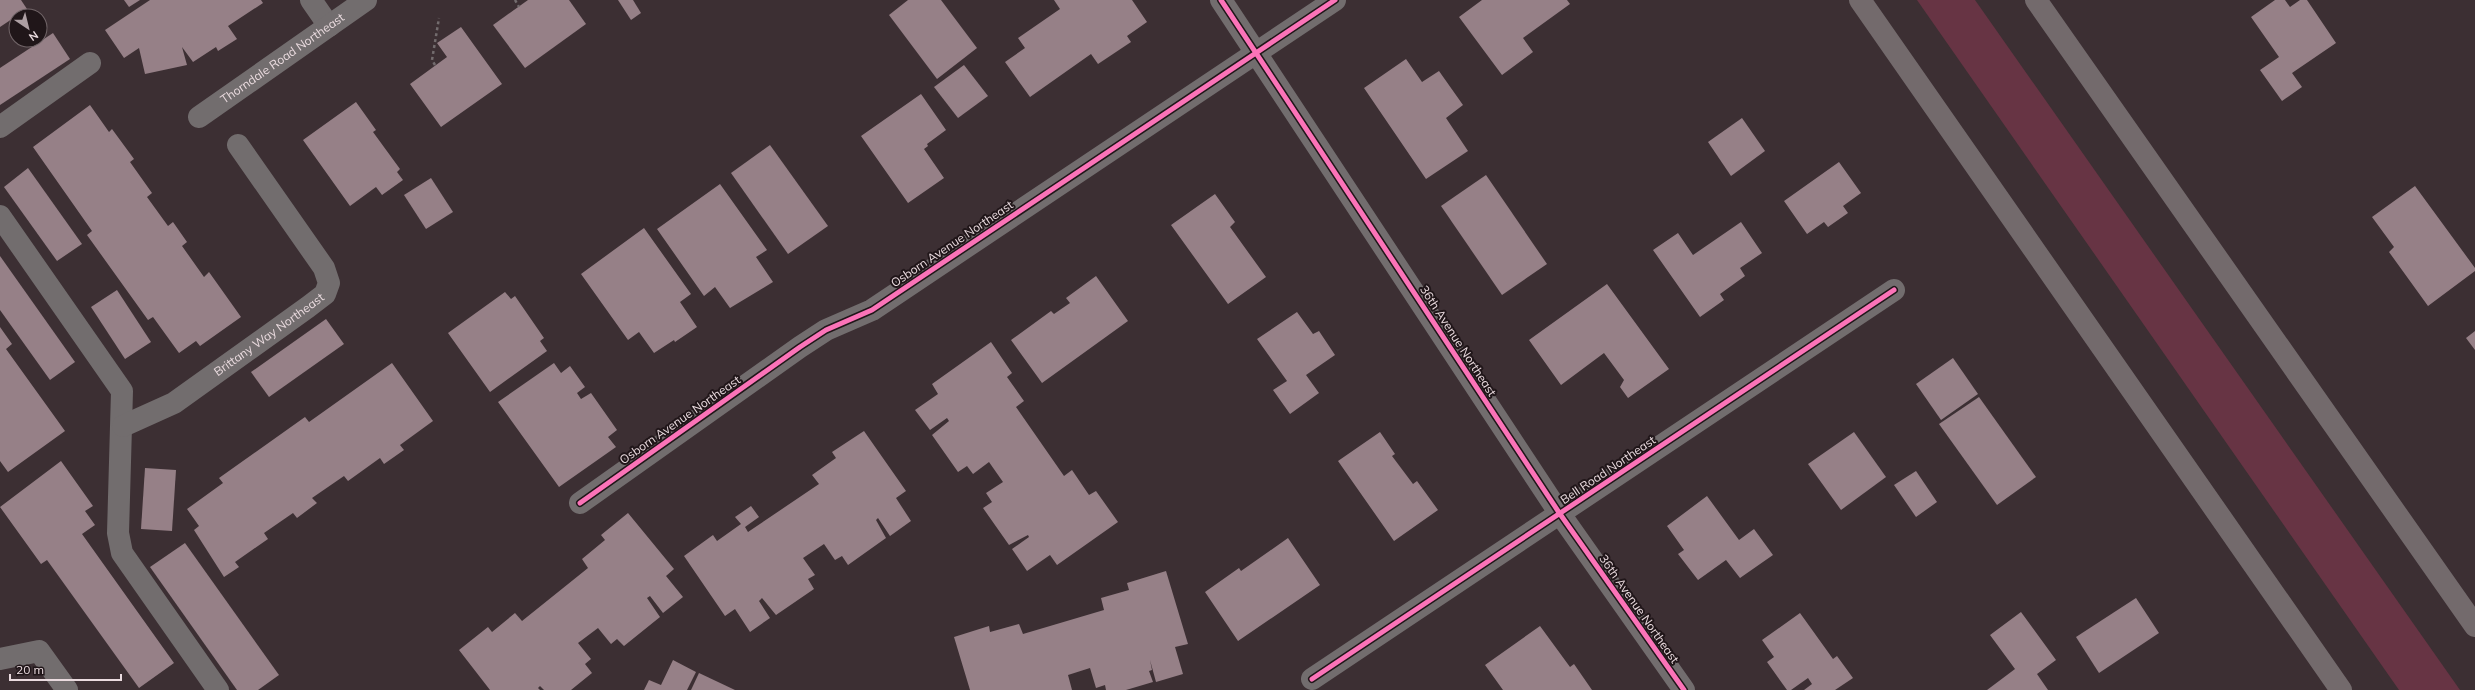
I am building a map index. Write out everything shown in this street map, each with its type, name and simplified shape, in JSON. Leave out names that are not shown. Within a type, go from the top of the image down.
[{"type":"highway","points":[[1860,0],[2341,690]]},
{"type":"highway","points":[[2036,0],[2475,626]]},
{"type":"street","points":[[311,0],[329,26]]},
{"type":"street","name":"Thorndale Road Northeast","points":[[199,117],[366,0]]},
{"type":"street","name":"36th Avenue Northeast","points":[[1221,0],[1560,514],[1684,690]]},
{"type":"street","name":"Osborn Avenue Northeast","points":[[580,503],[800,347],[826,330],[872,310],[1335,0]]},
{"type":"street","points":[[0,127],[90,63]]},
{"type":"street","name":"Brittany Way Northeast","points":[[123,426],[174,403],[325,294],[329,283],[324,268],[238,145]]},
{"type":"street","points":[[0,216],[114,377],[122,391],[123,426],[118,532],[122,553],[218,690]]},
{"type":"street","name":"Bell Road Northeast","points":[[1312,679],[1894,290]]},
{"type":"street","points":[[0,659],[40,651],[67,690]]},
{"type":"path","points":[[515,0],[519,7]]},
{"type":"path","points":[[435,65],[432,60],[439,18]]},
{"type":"shaded area","points":[[1917,0],[1975,0],[2460,690],[2399,690]]},
{"type":"building","points":[[0,0],[21,0],[26,8],[8,8],[8,22],[0,27]]},
{"type":"building","points":[[124,0],[140,0],[129,7]]},
{"type":"building","points":[[150,0],[261,0],[263,3],[228,26],[237,39],[218,51],[216,47],[193,62],[182,47],[187,65],[145,74],[139,48],[124,58],[105,30]]},
{"type":"building","points":[[528,0],[569,0],[586,24],[525,68],[493,25]]},
{"type":"building","points":[[618,0],[633,0],[641,13],[631,20]]},
{"type":"building","points":[[908,0],[941,0],[977,48],[937,79],[889,15]]},
{"type":"building","points":[[1054,0],[1132,0],[1147,22],[1127,36],[1131,42],[1098,64],[1091,54],[1030,97],[1005,62],[1025,48],[1018,38],[1060,9]]},
{"type":"building","points":[[1482,0],[1567,0],[1570,4],[1523,38],[1533,52],[1502,75],[1459,17]]},
{"type":"building","points":[[2275,0],[2285,0],[2290,7],[2300,0],[2307,0],[2336,43],[2292,73],[2302,87],[2282,101],[2260,70],[2279,57],[2251,17]]},
{"type":"building","points":[[461,27],[502,84],[441,127],[410,84],[447,57],[437,43]]},
{"type":"building","points":[[53,33],[70,59],[0,105],[0,68],[30,48],[48,48],[48,36]]},
{"type":"building","points":[[1406,59],[1422,82],[1439,71],[1463,105],[1446,118],[1468,151],[1426,179],[1364,88]]},
{"type":"building","points":[[964,65],[988,96],[958,118],[934,87]]},
{"type":"building","points":[[921,94],[946,130],[927,144],[928,146],[924,149],[944,178],[908,203],[861,136]]},
{"type":"building","points":[[356,102],[376,130],[373,132],[400,169],[397,172],[403,180],[382,195],[376,187],[350,206],[303,140]]},
{"type":"building","points":[[90,105],[109,132],[112,129],[134,159],[130,162],[152,193],[147,197],[168,226],[173,222],[187,242],[182,246],[204,277],[209,272],[241,317],[200,346],[196,341],[179,353],[153,317],[148,320],[87,235],[92,231],[33,147]]},
{"type":"building","points":[[1742,118],[1765,151],[1731,176],[1708,142]]},
{"type":"building","points":[[770,145],[828,226],[788,254],[731,173]]},
{"type":"building","points":[[1839,162],[1861,193],[1843,206],[1848,213],[1828,227],[1824,222],[1807,234],[1784,201]]},
{"type":"building","points":[[28,168],[82,244],[57,261],[4,187]]},
{"type":"building","points":[[1486,175],[1547,264],[1502,295],[1441,206]]},
{"type":"building","points":[[431,178],[453,212],[426,229],[404,195]]},
{"type":"building","points":[[720,184],[767,250],[756,257],[773,282],[730,308],[715,287],[704,296],[657,229]]},
{"type":"building","points":[[2415,186],[2475,268],[2475,271],[2428,306],[2389,252],[2394,247],[2372,217]]},
{"type":"building","points":[[1215,194],[1235,222],[1230,227],[1266,277],[1228,304],[1171,225]]},
{"type":"building","points":[[1741,222],[1762,253],[1740,268],[1745,276],[1720,294],[1724,300],[1700,317],[1653,250],[1678,233],[1693,255]]},
{"type":"building","points":[[644,228],[691,294],[680,302],[697,327],[675,342],[674,340],[654,353],[639,332],[628,340],[581,274]]},
{"type":"building","points":[[0,256],[75,362],[50,380],[0,310]]},
{"type":"building","points":[[1096,276],[1128,321],[1042,383],[1011,340],[1051,311],[1054,314],[1070,303],[1066,298]]},
{"type":"building","points":[[1607,284],[1669,369],[1628,398],[1620,387],[1624,380],[1604,353],[1561,385],[1529,340]]},
{"type":"building","points":[[117,290],[151,342],[125,359],[91,307]]},
{"type":"building","points":[[505,292],[511,299],[515,296],[544,338],[540,341],[547,351],[490,392],[448,333]]},
{"type":"building","points":[[1297,312],[1313,334],[1319,331],[1335,355],[1306,375],[1319,393],[1290,414],[1273,390],[1287,381],[1257,339]]},
{"type":"building","points":[[326,319],[344,344],[269,397],[251,372]]},
{"type":"building","points":[[0,327],[12,344],[6,349],[65,431],[8,472],[0,461]]},
{"type":"building","points":[[2475,331],[2475,350],[2466,338]]},
{"type":"building","points":[[991,342],[1012,373],[1007,377],[1024,401],[1016,407],[1064,476],[1072,470],[1089,495],[1096,491],[1118,522],[1057,565],[1050,555],[1027,571],[1012,549],[1029,537],[1028,535],[1009,545],[983,508],[992,502],[986,493],[1003,482],[989,462],[973,474],[967,466],[958,472],[932,435],[949,421],[947,418],[930,430],[915,410],[938,394],[932,384]]},
{"type":"building","points":[[1953,358],[1978,394],[1941,420],[1916,384]]},
{"type":"building","points":[[392,363],[433,421],[400,445],[404,450],[384,464],[380,458],[348,481],[344,476],[312,498],[317,503],[297,518],[293,513],[264,533],[268,539],[235,562],[239,567],[224,577],[194,530],[199,526],[187,509],[223,483],[219,478],[305,417],[309,422]]},
{"type":"building","points":[[554,363],[561,373],[570,366],[585,387],[577,393],[581,399],[591,393],[617,430],[608,437],[616,447],[559,487],[498,402]]},
{"type":"building","points":[[1979,397],[2036,477],[1997,505],[1939,424]]},
{"type":"building","points":[[864,431],[906,491],[896,498],[911,521],[890,536],[878,518],[876,520],[886,538],[848,565],[842,556],[835,560],[824,544],[803,558],[815,575],[808,579],[814,589],[776,615],[762,598],[759,601],[770,618],[750,632],[735,609],[725,616],[684,556],[713,535],[717,541],[741,524],[735,517],[751,506],[759,517],[745,527],[748,532],[819,484],[812,475],[836,458],[832,452]]},
{"type":"building","points":[[1380,432],[1395,454],[1392,456],[1413,484],[1417,481],[1438,510],[1394,541],[1338,461]]},
{"type":"building","points":[[1854,432],[1886,477],[1841,510],[1808,464]]},
{"type":"building","points":[[61,461],[93,506],[85,511],[95,525],[82,534],[174,663],[139,688],[47,560],[41,564],[0,507]]},
{"type":"building","points":[[145,468],[176,470],[172,531],[141,529]]},
{"type":"building","points":[[1916,471],[1937,502],[1916,517],[1894,485]]},
{"type":"building","points":[[1707,496],[1739,540],[1754,529],[1773,555],[1740,578],[1726,560],[1698,580],[1678,554],[1684,550],[1667,526]]},
{"type":"building","points":[[628,513],[674,569],[666,576],[683,597],[663,613],[650,596],[647,598],[660,617],[624,646],[617,639],[611,644],[598,628],[578,643],[591,659],[585,664],[592,673],[571,690],[544,690],[540,686],[538,688],[540,690],[490,690],[459,650],[488,627],[492,632],[515,613],[522,621],[588,568],[582,559],[605,540],[601,535]]},
{"type":"building","points":[[1288,538],[1320,585],[1238,641],[1205,592],[1239,568],[1241,571]]},
{"type":"building","points":[[185,543],[279,675],[258,690],[237,690],[150,567]]},
{"type":"building","points":[[1166,571],[1188,644],[1175,647],[1183,674],[1156,682],[1150,660],[1152,670],[1149,671],[1153,682],[1126,690],[1106,690],[1105,685],[1096,688],[1090,668],[1068,675],[1072,690],[970,690],[954,637],[989,626],[990,632],[1019,624],[1023,634],[1104,610],[1101,598],[1129,590],[1127,583]]},
{"type":"building","points":[[2136,598],[2159,633],[2099,673],[2076,637]]},
{"type":"building","points":[[2021,612],[2056,660],[2037,674],[2048,690],[1987,690],[2015,669],[1990,635]]},
{"type":"building","points":[[1800,613],[1833,659],[1837,656],[1853,678],[1835,690],[1804,690],[1812,684],[1808,678],[1791,690],[1787,690],[1767,662],[1774,657],[1762,640]]},
{"type":"building","points":[[1540,626],[1570,667],[1574,664],[1592,690],[1503,690],[1485,665]]},
{"type":"building","points":[[673,660],[696,672],[687,690],[644,690],[649,680],[661,685]]},
{"type":"building","points":[[699,673],[735,690],[691,690]]},
{"type":"cycle path","points":[[1221,0],[1560,514],[1684,690]]},
{"type":"cycle path","points":[[580,503],[800,347],[826,330],[872,310],[1335,0]]},
{"type":"cycle path","points":[[1312,679],[1894,290]]}]
